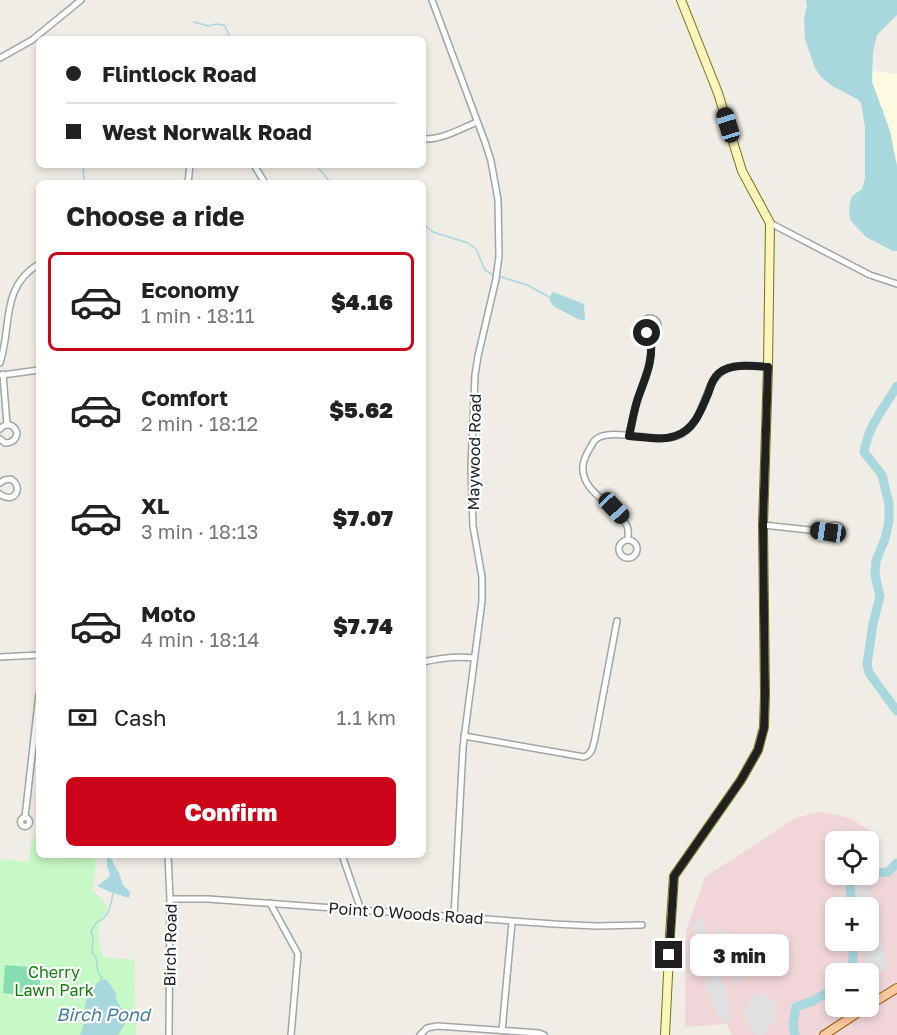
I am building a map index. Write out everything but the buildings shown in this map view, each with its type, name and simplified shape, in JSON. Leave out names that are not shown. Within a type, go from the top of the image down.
[{"type":"main road","points":[[665,1035],[674,876],[741,780],[761,742],[764,728],[766,633],[763,525],[770,223],[742,171],[718,93],[681,0]]},
{"type":"main road","points":[[879,999],[897,988]]},
{"type":"main road","points":[[824,1035],[851,1017]]},
{"type":"street","points":[[37,36],[81,0]]},
{"type":"street","name":"Maywood Road","points":[[432,0],[491,161],[498,200],[499,233],[496,279],[475,375],[471,501],[483,590],[464,736],[454,916]]},
{"type":"street","points":[[0,58],[36,37]]},
{"type":"street","points":[[426,139],[445,136],[477,122]]},
{"type":"street","points":[[770,223],[870,275],[897,284]]},
{"type":"street","points":[[0,363],[5,345],[11,299],[23,277],[36,266]]},
{"type":"street","points":[[629,436],[637,400],[650,366],[651,334]]},
{"type":"street","points":[[628,540],[628,529],[622,517],[594,492],[585,478],[583,466],[586,454],[596,439],[610,435],[659,439],[674,437],[686,431],[696,420],[713,380],[720,372],[733,367],[768,367]]},
{"type":"street","points":[[7,424],[2,375],[36,370]]},
{"type":"street","points":[[0,429],[7,424]]},
{"type":"street","points":[[0,439],[8,443],[16,438],[16,430],[7,424]]},
{"type":"street","points":[[0,483],[11,479],[16,483],[18,489],[16,494],[10,498],[0,494]]},
{"type":"street","points":[[763,525],[828,532]]},
{"type":"street","points":[[464,736],[587,756],[591,752],[602,707],[617,621]]},
{"type":"street","points":[[0,657],[36,655]]},
{"type":"street","points":[[426,661],[446,657],[474,658]]},
{"type":"street","points":[[25,817],[36,720]]},
{"type":"street","name":"Birch Road","points":[[168,858],[171,899],[169,1035]]},
{"type":"street","points":[[343,858],[361,910]]},
{"type":"street","name":"Point O Woods Road","points":[[171,899],[270,903],[512,922],[642,925]]},
{"type":"street","points":[[270,903],[297,954],[291,1035]]},
{"type":"street","points":[[502,1031],[512,922]]},
{"type":"street","points":[[420,1035],[427,1028],[437,1026],[544,1035]]},
{"type":"shaded area","points":[[872,71],[897,74],[897,166],[890,131],[872,82]]},
{"type":"shaded area","points":[[822,812],[850,818],[870,831],[825,831],[825,885],[879,885],[879,875],[897,867],[897,1035],[732,1035],[727,1024],[685,1027],[686,931],[705,877],[797,817]]},
{"type":"shaded area","points":[[853,885],[868,885],[871,897],[855,897]]},
{"type":"shaded area","points":[[701,916],[730,1006],[726,1008],[732,1020],[724,1023],[723,1019],[718,1020],[692,940],[696,938],[694,922]]},
{"type":"shaded area","points":[[720,929],[731,936],[733,947],[743,943],[751,949],[754,962],[742,973],[738,982],[734,983],[717,930]]},
{"type":"shaded area","points":[[879,933],[887,969],[879,971],[879,963],[865,963],[865,951],[879,951]]},
{"type":"shaded area","points":[[757,993],[761,995],[763,993],[774,1001],[776,1018],[764,1035],[756,1035],[752,1031],[754,1028],[750,1029],[744,1014],[744,1010]]},
{"type":"green space","name":"Cherry Lawn Park","points":[[32,838],[36,839],[36,858],[94,858],[96,863],[92,890],[108,907],[101,920],[99,931],[102,956],[134,959],[136,1035],[0,1035],[0,859],[29,862]]},
{"type":"green space","points":[[5,965],[41,968],[39,997],[3,993]]},
{"type":"water","points":[[806,0],[897,0],[897,15],[877,35],[873,52],[872,82],[890,131],[897,166],[897,251],[866,237],[851,221],[850,202],[852,196],[862,189],[865,178],[865,127],[861,103],[832,86],[815,68],[805,39]]},
{"type":"water","points":[[553,292],[584,304],[585,321],[553,306],[549,298]]},
{"type":"water","points":[[107,858],[111,858],[123,885],[130,892],[129,898],[97,886],[109,877]]},
{"type":"water","name":"Birch Pond","points":[[102,979],[107,980],[116,994],[116,999],[125,1014],[125,1024],[118,1035],[80,1035],[87,999]]},
{"type":"waterway","points":[[194,22],[208,26],[223,25],[230,36]]},
{"type":"waterway","points":[[83,168],[84,180]]},
{"type":"waterway","points":[[318,168],[328,180]]},
{"type":"waterway","points":[[426,226],[433,232],[468,243],[476,249],[485,270],[493,275]]},
{"type":"waterway","points":[[501,277],[527,285],[549,297]]},
{"type":"waterway","points":[[897,386],[873,425],[864,452],[882,475],[889,504],[889,521],[885,539],[876,561],[875,575],[880,596],[867,664],[869,673],[897,711]]},
{"type":"waterway","points":[[879,873],[888,872],[897,863]]},
{"type":"waterway","points":[[850,885],[851,897]]},
{"type":"waterway","points":[[101,980],[96,957],[92,953],[91,931],[107,914],[113,893]]},
{"type":"waterway","points":[[853,951],[853,963]]},
{"type":"waterway","points":[[795,1035],[793,1025],[796,1007],[825,994]]},
{"type":"route","points":[[647,333],[651,334],[650,366],[637,400],[629,436],[659,439],[674,437],[686,431],[696,420],[713,380],[720,372],[733,367],[768,367],[763,525],[764,728],[758,750],[741,780],[674,876],[669,955]]}]
